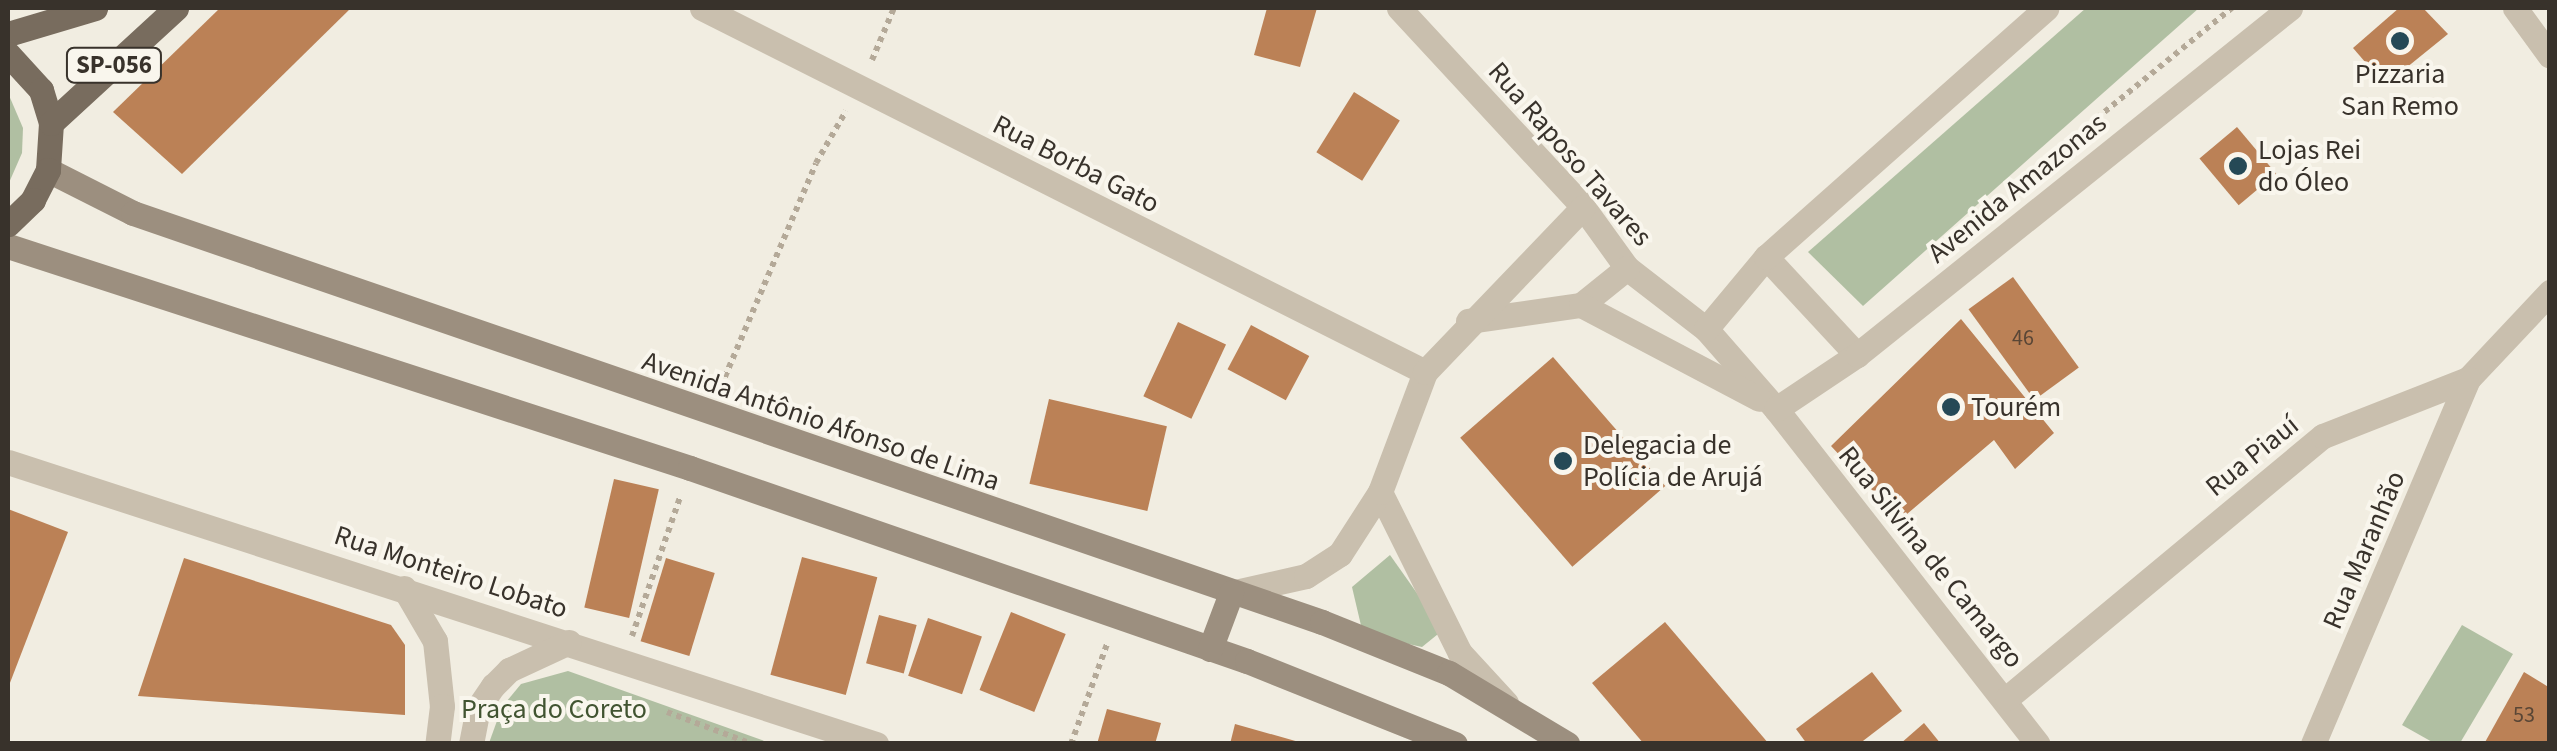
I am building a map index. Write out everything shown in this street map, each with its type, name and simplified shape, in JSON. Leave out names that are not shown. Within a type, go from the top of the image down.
[{"type":"main road","name":"SP-056","points":[[8,34],[95,8]]},
{"type":"main road","name":"SP-056","points":[[51,123],[176,8]]},
{"type":"main road","name":"SP-056","points":[[8,54],[41,90],[51,123],[48,170],[32,200],[8,224]]},
{"type":"main road","name":"Avenida Antônio Afonso de Lima","points":[[48,170],[132,213],[1322,622],[1506,703],[1567,744]]},
{"type":"main road","points":[[8,246],[690,468],[1210,649],[1455,744]]},
{"type":"main road","points":[[1210,649],[1231,593]]},
{"type":"street","name":"Rua Borba Gato","points":[[702,8],[1425,372]]},
{"type":"street","name":"Rua Raposo Tavares","points":[[1399,8],[1583,207],[1627,268],[1706,329],[1776,409]]},
{"type":"street","points":[[1706,329],[1766,257],[2046,8]]},
{"type":"street","name":"Avenida Amazonas","points":[[1776,409],[1858,355],[2290,8]]},
{"type":"street","points":[[2514,8],[2550,56]]},
{"type":"street","points":[[1231,593],[1306,576],[1340,554],[1380,492],[1425,372],[1468,321],[1583,207]]},
{"type":"street","points":[[1766,257],[1858,355]]},
{"type":"street","points":[[1468,321],[1582,304],[1627,268]]},
{"type":"street","name":"Rua Piauí","points":[[2007,698],[2323,436],[2468,379],[2550,292]]},
{"type":"street","points":[[1582,304],[1776,409]]},
{"type":"street","name":"Rua Maranhão","points":[[2313,744],[2468,379]]},
{"type":"street","name":"Rua Silvina de Camargo","points":[[1776,409],[2007,698],[2038,744]]},
{"type":"street","name":"Rua Monteiro Lobato","points":[[8,462],[876,744]]},
{"type":"street","points":[[1380,492],[1460,653],[1506,703]]},
{"type":"street","points":[[404,588],[435,641],[442,706],[436,744]]},
{"type":"street","points":[[471,744],[478,708],[493,686],[518,664],[568,642]]},
{"type":"path","points":[[709,414],[816,164],[859,89],[894,8]]},
{"type":"path","points":[[2082,130],[2232,8]]},
{"type":"path","points":[[624,661],[690,468]]},
{"type":"path","points":[[1071,744],[1117,616]]},
{"type":"path","points":[[662,710],[752,744]]},
{"type":"green space","points":[[2086,8],[2199,8],[1863,306],[1808,252]]},
{"type":"green space","points":[[8,93],[23,128],[22,153],[8,185]]},
{"type":"green space","points":[[1390,555],[1443,630],[1422,647],[1363,634],[1352,587]]},
{"type":"green space","points":[[2462,625],[2513,654],[2460,743],[2434,743],[2402,725]]},
{"type":"green space","name":"Praça do Coreto","points":[[568,671],[770,743],[489,743],[502,707],[521,684]]},
{"type":"building","points":[[220,8],[351,8],[182,174],[113,112]]},
{"type":"building","points":[[1267,8],[1317,8],[1300,67],[1254,55]]},
{"type":"building","name":"Pizzaria San Remo","points":[[2399,8],[2423,8],[2448,34],[2385,85],[2353,48]]},
{"type":"building","points":[[1354,92],[1400,121],[1362,181],[1316,152]]},
{"type":"building","name":"Lojas Rei do Óleo","points":[[2237,127],[2276,174],[2239,205],[2199,158]]},
{"type":"building","points":[[2013,277],[2079,368],[2034,400],[1969,309]]},
{"type":"building","name":"Tourém","points":[[1961,319],[2054,433],[2015,469],[1994,440],[1900,520],[1831,446]]},
{"type":"building","points":[[1178,322],[1226,344],[1191,419],[1143,396]]},
{"type":"building","points":[[1251,325],[1309,356],[1286,400],[1228,369]]},
{"type":"building","name":"Delegacia de Polícia de Arujá","points":[[1553,357],[1665,486],[1572,567],[1460,438]]},
{"type":"building","points":[[1049,399],[1167,426],[1147,511],[1029,484]]},
{"type":"building","points":[[614,479],[659,489],[629,618],[584,608]]},
{"type":"building","points":[[8,509],[68,532],[8,688]]},
{"type":"building","points":[[802,557],[877,577],[846,695],[770,675]]},
{"type":"building","points":[[184,558],[391,625],[405,645],[405,715],[138,696]]},
{"type":"building","points":[[666,558],[715,573],[689,656],[641,641]]},
{"type":"building","points":[[1011,612],[1066,634],[1034,712],[980,690]]},
{"type":"building","points":[[879,615],[917,625],[904,673],[866,663]]},
{"type":"building","points":[[928,618],[982,637],[962,694],[908,676]]},
{"type":"building","points":[[1665,622],[1769,744],[1644,744],[1592,683]]},
{"type":"building","points":[[1872,672],[1902,711],[1859,744],[1807,744],[1796,729]]},
{"type":"building","points":[[2524,672],[2550,688],[2550,744],[2484,744]]},
{"type":"building","points":[[1107,709],[1161,723],[1155,744],[1097,744]]},
{"type":"building","points":[[1924,723],[1941,744],[1900,744]]},
{"type":"building","points":[[1235,724],[1299,742],[1299,744],[1230,744]]},
{"type":"place","name":"Pizzaria San Remo","points":[[2400,41]]},
{"type":"place","name":"Lojas Rei do Óleo","points":[[2238,166]]},
{"type":"place","name":"Tourém","points":[[1951,407]]},
{"type":"place","name":"Delegacia de Polícia de Arujá","points":[[1563,461]]}]
